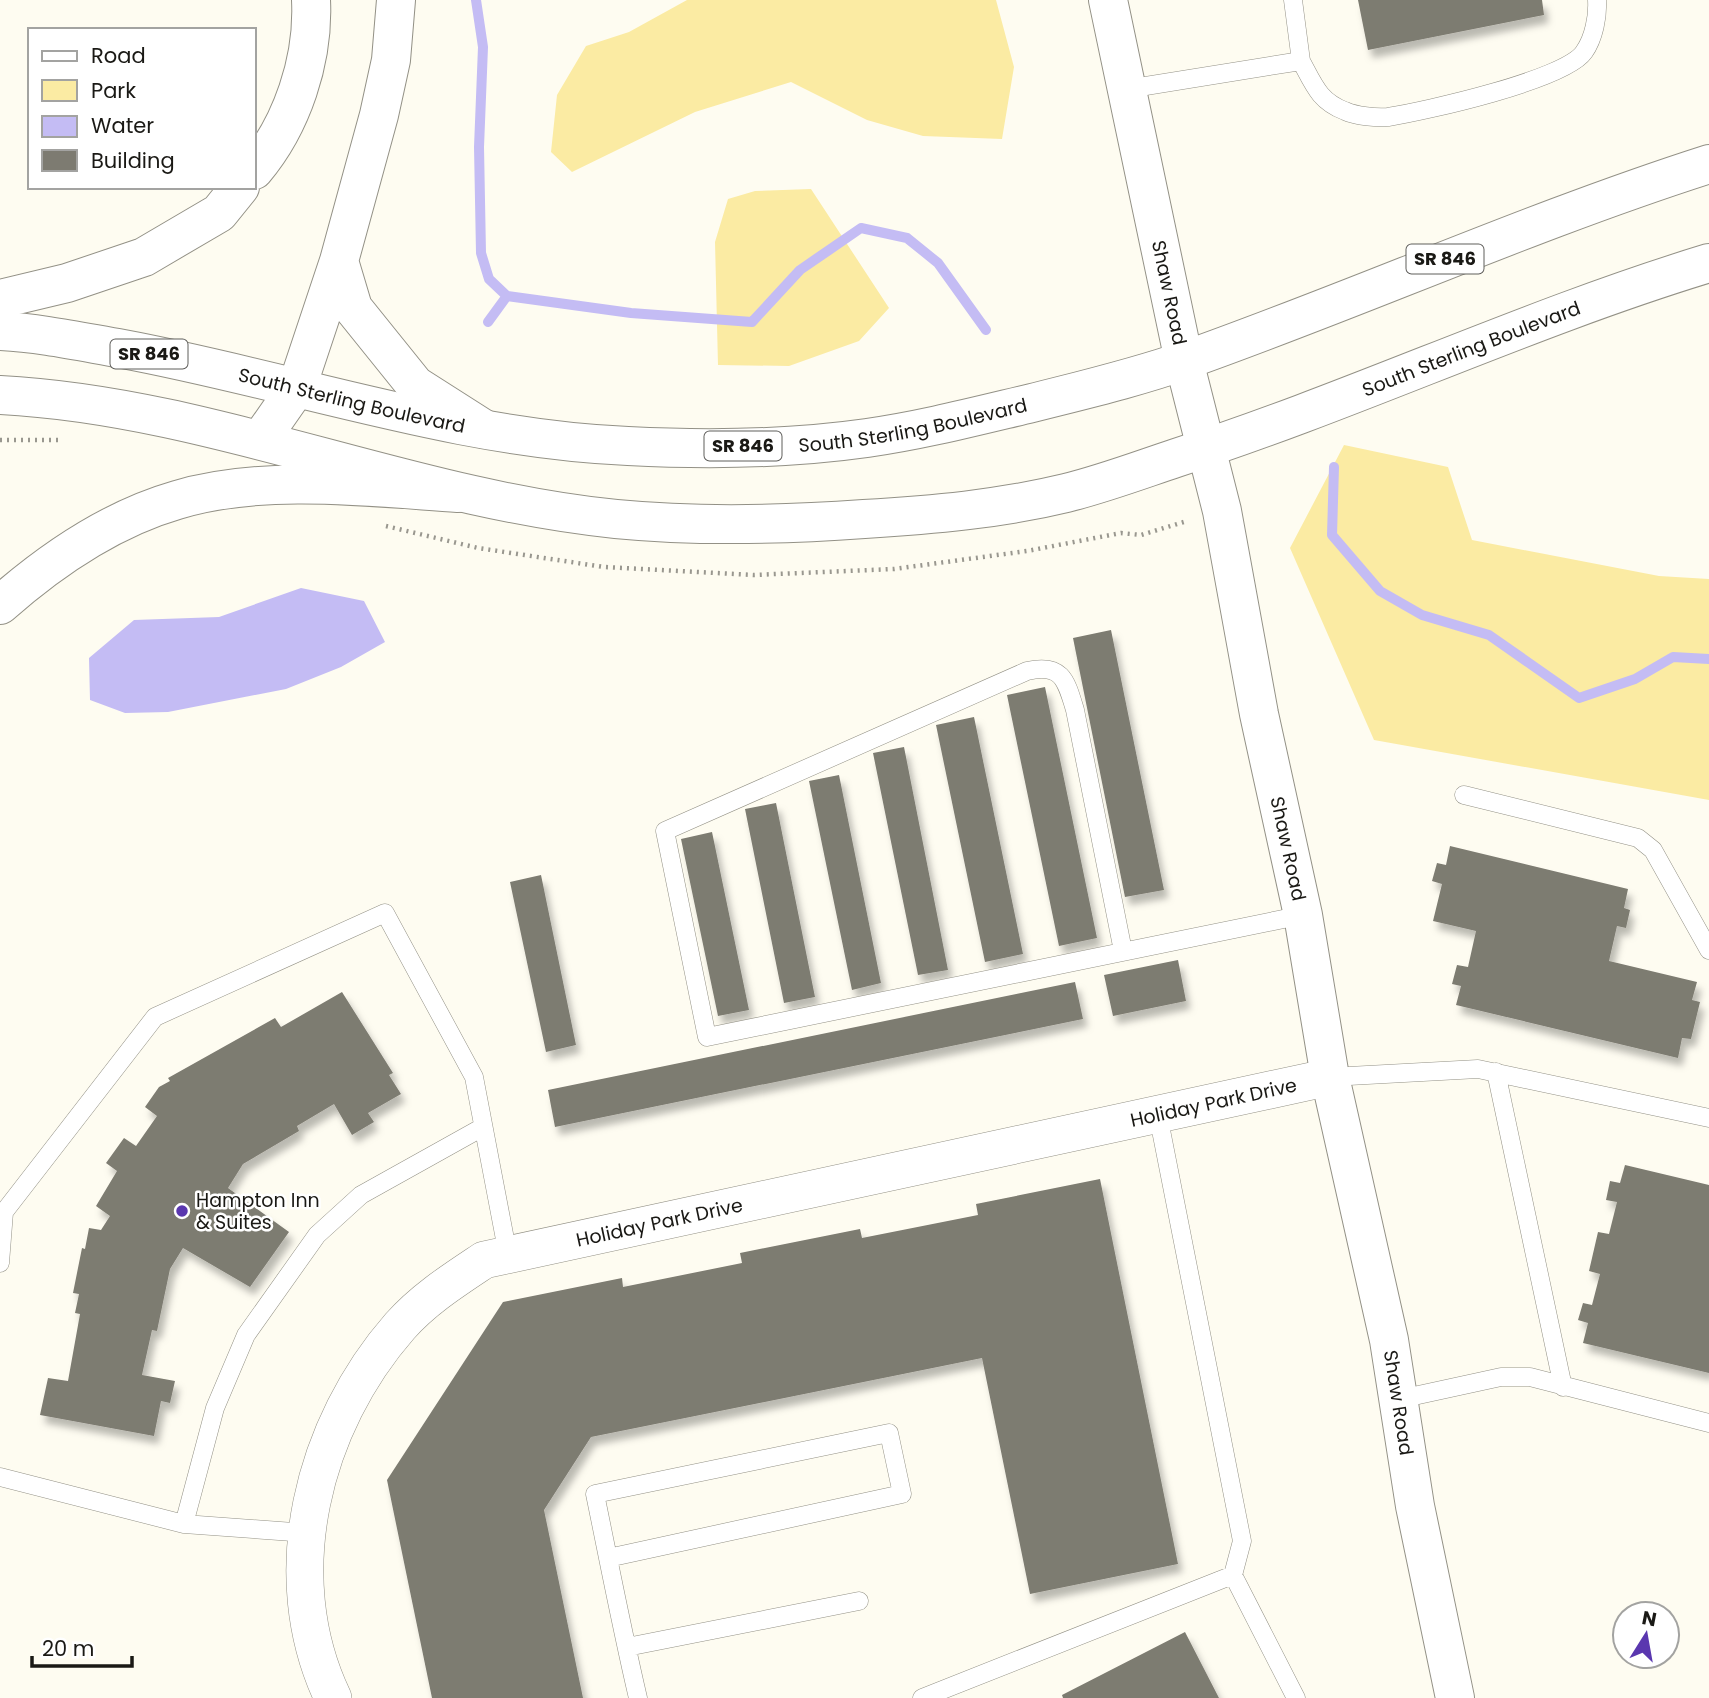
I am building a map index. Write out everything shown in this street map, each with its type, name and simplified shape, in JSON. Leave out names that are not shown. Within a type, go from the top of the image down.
[{"type":"main road","points":[[256,168],[271,150],[295,101],[312,18],[311,0]]},
{"type":"main road","points":[[260,440],[297,387],[339,261],[379,115],[391,60],[396,0]]},
{"type":"main road","name":"Shaw Road","points":[[1108,0],[1184,361],[1222,511],[1259,714],[1303,915],[1330,1077],[1400,1399],[1415,1506],[1455,1698]]},
{"type":"main road","name":"South Sterling Boulevard","points":[[0,331],[34,333],[193,362],[484,429],[624,446],[700,448],[863,439],[954,422],[1098,387],[1184,361],[1513,233],[1709,164]]},
{"type":"main road","points":[[0,299],[66,283],[144,257],[219,213],[238,189]]},
{"type":"main road","points":[[339,261],[353,308],[415,385],[484,429]]},
{"type":"main road","name":"South Sterling Boulevard","points":[[0,396],[40,397],[260,440],[458,493],[538,509],[617,519],[704,525],[779,525],[923,515],[1002,506],[1069,492],[1205,449],[1373,388],[1580,306],[1709,263]]},
{"type":"main road","points":[[0,605],[43,566],[108,528],[176,500],[211,493],[330,484],[458,493]]},
{"type":"street","name":"Holiday Park Drive","points":[[332,1698],[323,1677],[310,1628],[305,1572],[307,1533],[320,1464],[341,1412],[369,1365],[402,1324],[442,1288],[484,1260],[1330,1077]]},
{"type":"lane","points":[[1293,0],[1301,61],[1321,99],[1347,112],[1385,117],[1533,82],[1569,66],[1587,44],[1598,12],[1597,0]]},
{"type":"lane","points":[[1127,89],[1301,61]]},
{"type":"lane","points":[[1123,951],[1075,710],[1064,679],[1054,670],[1042,667],[1027,671],[666,831],[707,1037],[1303,915]]},
{"type":"lane","points":[[1464,795],[1638,838],[1653,850],[1709,950]]},
{"type":"lane","points":[[0,1263],[4,1212],[155,1017],[386,913],[474,1077],[508,1255]]},
{"type":"lane","points":[[1330,1077],[1461,1068],[1496,1072],[1709,1118]]},
{"type":"lane","points":[[1496,1072],[1563,1387]]},
{"type":"lane","points":[[1158,1115],[1242,1541],[1233,1576],[1296,1698]]},
{"type":"lane","points":[[184,1524],[215,1408],[246,1335],[317,1235],[361,1195],[483,1127]]},
{"type":"lane","points":[[1400,1399],[1501,1377],[1530,1377],[1709,1423]]},
{"type":"lane","points":[[608,1558],[902,1494],[889,1433],[595,1494],[608,1558],[638,1698]]},
{"type":"lane","points":[[0,1477],[184,1524],[307,1533]]},
{"type":"lane","points":[[922,1698],[963,1691],[1233,1576]]},
{"type":"lane","points":[[627,1647],[859,1601]]},
{"type":"green space","points":[[687,0],[996,0],[1014,67],[1002,139],[923,136],[867,120],[791,82],[695,112],[572,172],[551,152],[557,95],[586,46],[629,32]]},
{"type":"green space","points":[[811,189],[889,308],[859,341],[789,366],[718,365],[715,242],[728,199],[755,191]]},
{"type":"green space","points":[[1344,445],[1448,467],[1472,540],[1659,576],[1709,579],[1709,800],[1374,740],[1290,548]]},
{"type":"water","points":[[301,588],[364,601],[385,642],[341,667],[286,689],[168,712],[125,713],[90,700],[89,658],[134,620],[219,617]]},
{"type":"building","points":[[1358,0],[1542,0],[1544,15],[1368,50]]},
{"type":"building","points":[[1111,630],[1164,890],[1125,897],[1073,638]]},
{"type":"building","points":[[1045,687],[1097,938],[1059,946],[1007,695]]},
{"type":"building","points":[[974,717],[1023,954],[985,962],[936,725]]},
{"type":"building","points":[[904,747],[948,970],[918,975],[873,753]]},
{"type":"building","points":[[839,775],[881,983],[852,990],[809,781]]},
{"type":"building","points":[[776,803],[815,997],[784,1003],[745,809]]},
{"type":"building","points":[[712,832],[749,1010],[718,1016],[681,839]]},
{"type":"building","points":[[1450,846],[1628,889],[1624,908],[1630,910],[1626,928],[1617,926],[1609,961],[1697,982],[1692,1000],[1700,1002],[1691,1039],[1682,1038],[1678,1058],[1456,1005],[1461,986],[1452,984],[1457,965],[1468,967],[1476,931],[1433,921],[1442,884],[1432,881],[1437,863],[1446,865]]},
{"type":"building","points":[[541,875],[576,1045],[546,1052],[510,882]]},
{"type":"building","points":[[1178,960],[1186,1001],[1113,1016],[1104,975]]},
{"type":"building","points":[[1075,982],[1083,1019],[555,1127],[548,1090]]},
{"type":"building","name":"Hampton Inn & Suites","points":[[342,992],[393,1073],[389,1075],[401,1094],[368,1113],[374,1122],[352,1135],[334,1104],[297,1126],[299,1131],[243,1164],[228,1188],[289,1232],[250,1287],[183,1248],[170,1269],[157,1331],[152,1330],[142,1375],[175,1381],[170,1403],[161,1401],[154,1436],[40,1415],[48,1378],[68,1381],[80,1314],[75,1313],[79,1294],[73,1293],[82,1248],[85,1249],[89,1228],[101,1230],[110,1216],[96,1206],[117,1171],[106,1163],[124,1138],[136,1146],[157,1116],[145,1107],[159,1087],[170,1081],[168,1078],[275,1018],[281,1027]]},
{"type":"building","points":[[1625,1165],[1709,1185],[1709,1373],[1583,1343],[1588,1323],[1578,1320],[1583,1303],[1592,1305],[1600,1274],[1589,1271],[1598,1232],[1609,1234],[1617,1202],[1606,1200],[1610,1181],[1620,1183]]},
{"type":"building","points":[[1100,1179],[1178,1564],[1030,1594],[982,1358],[591,1437],[544,1510],[583,1698],[432,1698],[387,1480],[503,1302],[622,1278],[623,1287],[742,1263],[740,1253],[860,1229],[862,1238],[978,1215],[976,1204]]},
{"type":"building","points":[[1185,1632],[1219,1698],[1063,1698],[1062,1695]]},
{"type":"waterway","points":[[476,0],[483,47],[479,147],[481,253],[489,279],[507,296],[631,313],[752,322],[800,270],[861,228],[907,238],[938,263],[986,330]]},
{"type":"waterway","points":[[488,322],[507,296]]},
{"type":"waterway","points":[[1334,467],[1332,535],[1380,591],[1422,615],[1489,635],[1579,698],[1635,679],[1673,657],[1709,659]]},
{"type":"place","name":"Hampton Inn & Suites","points":[[182,1211]]}]
